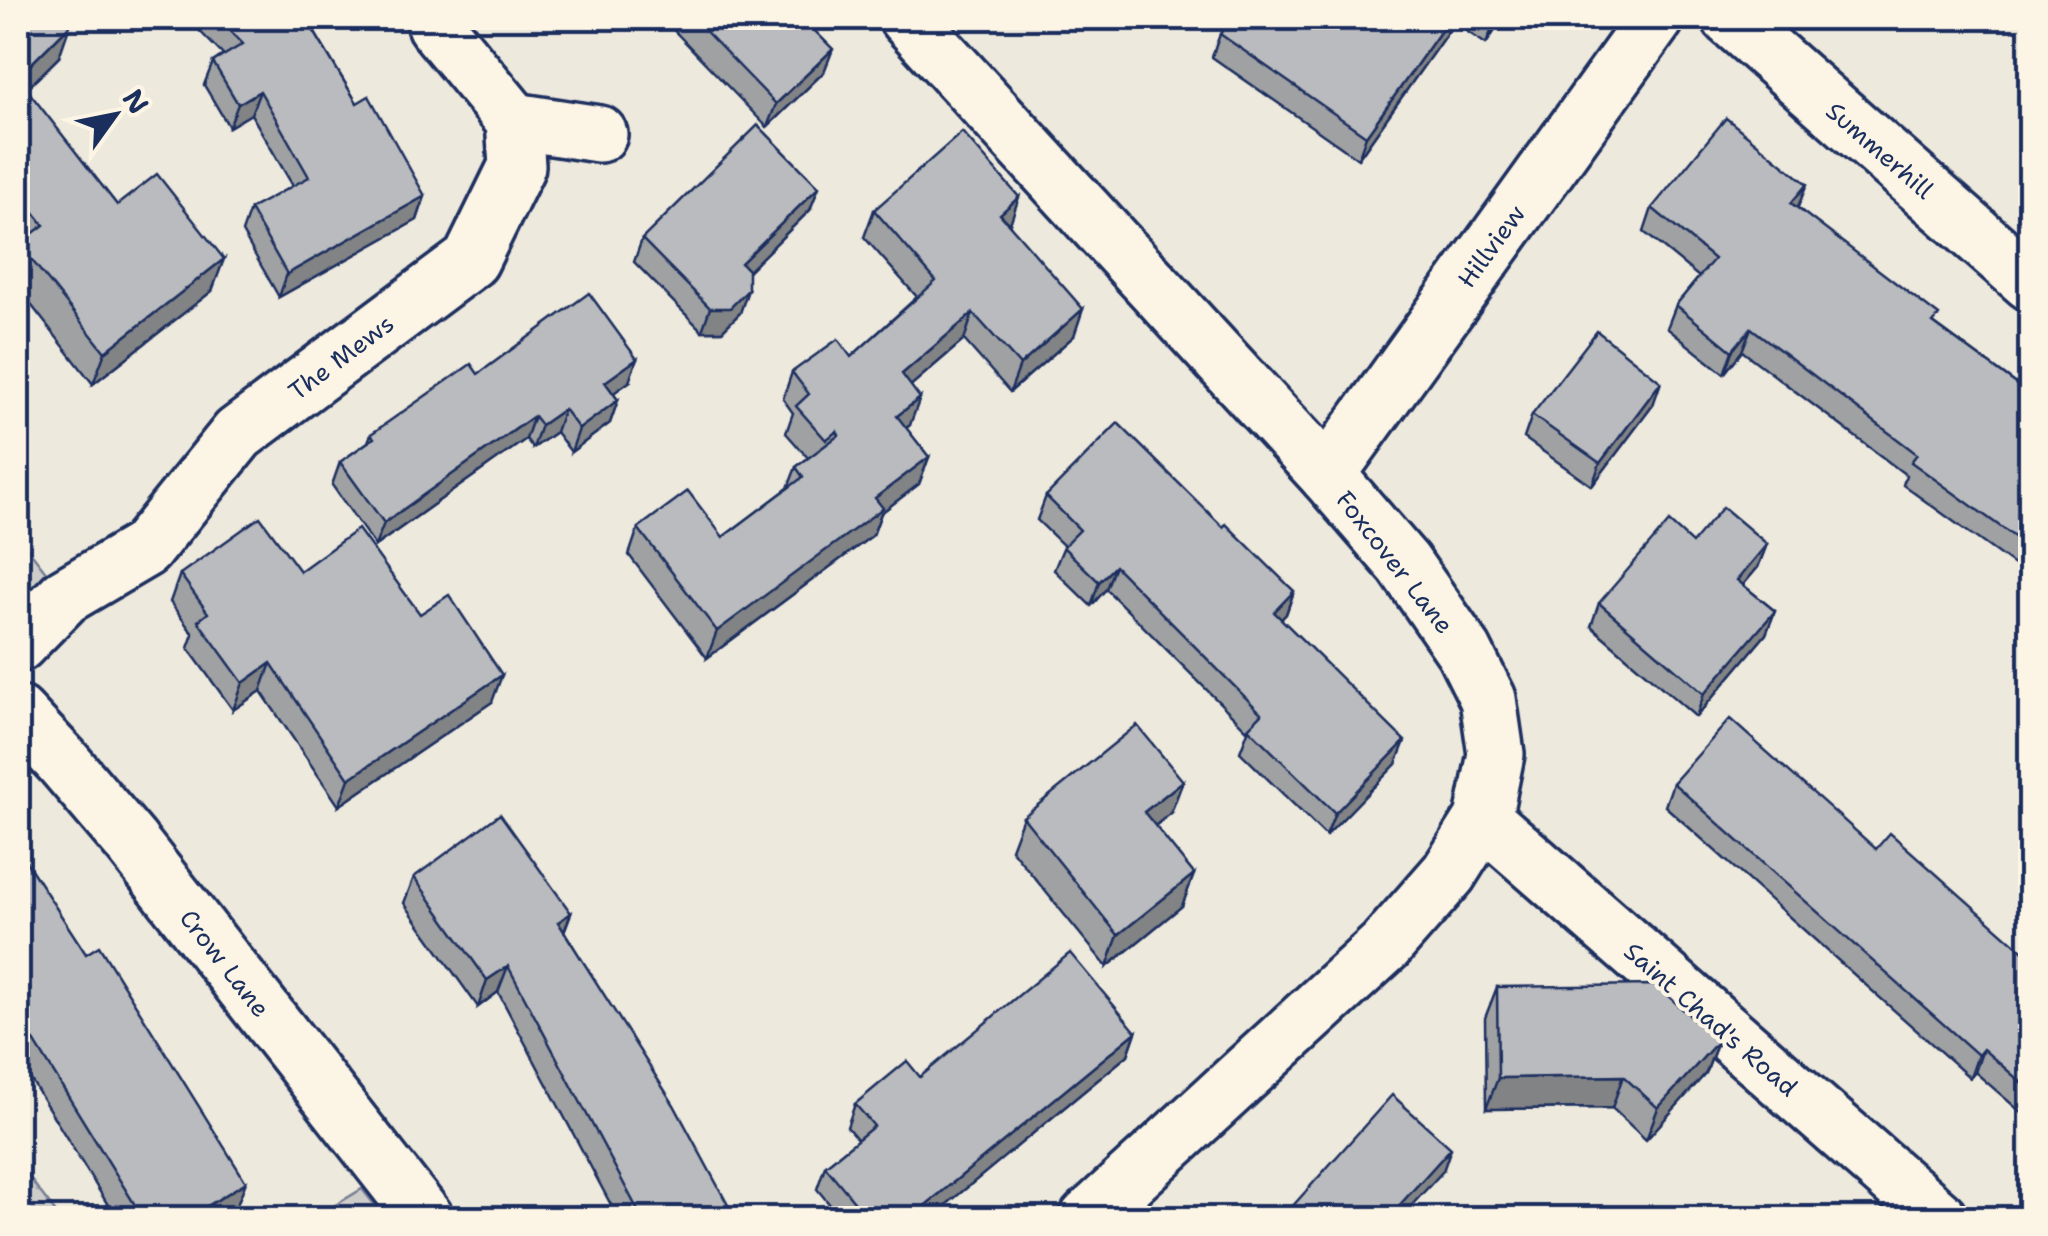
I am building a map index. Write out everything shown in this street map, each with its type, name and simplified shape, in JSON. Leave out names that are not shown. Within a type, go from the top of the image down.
[{"type":"street","name":"Foxcover Lane","points":[[907,18],[1404,564],[1464,651],[1488,699],[1496,754],[1483,819],[1449,873],[1385,946],[1088,1218]]},
{"type":"street","name":"Hillview","points":[[1326,474],[1656,18]]},
{"type":"street","name":"Summerhill","points":[[1730,18],[2030,282]]},
{"type":"street","points":[[435,25],[514,121],[599,134]]},
{"type":"street","name":"The Mews","points":[[18,644],[65,596],[145,549],[238,434],[471,260],[518,166],[514,121]]},
{"type":"street","name":"Crow Lane","points":[[18,714],[130,841],[424,1218]]},
{"type":"street","name":"Saint Chad's Road","points":[[1483,819],[1940,1218]]},
{"type":"green space","points":[[18,536],[65,596],[18,644]]},
{"type":"green space","points":[[18,1163],[60,1218],[18,1218]]},
{"type":"green space","points":[[362,1189],[385,1218],[314,1218]]},
{"type":"building","points":[[18,18],[62,18],[70,25],[18,77]]},
{"type":"building","points":[[218,18],[306,18],[357,103],[369,96],[425,196],[287,274],[250,209],[309,177],[260,91],[238,104],[213,62],[243,44]]},
{"type":"building","points":[[693,18],[802,18],[833,49],[776,104]]},
{"type":"building","points":[[1232,18],[1450,18],[1366,136],[1220,34]]},
{"type":"building","points":[[18,78],[117,205],[157,174],[224,259],[105,352],[19,244],[44,225],[18,192]]},
{"type":"building","points":[[1726,118],[1807,184],[1791,203],[1939,316],[1933,323],[2030,394],[2030,548],[1911,462],[1917,454],[1751,328],[1732,351],[1676,305],[1714,259],[1652,208]]},
{"type":"building","points":[[758,125],[819,187],[741,263],[748,270],[748,290],[730,308],[710,308],[642,239]]},
{"type":"building","points":[[962,132],[1019,197],[1000,214],[1083,309],[1020,365],[973,313],[902,374],[920,398],[897,416],[929,457],[875,498],[883,508],[717,631],[638,528],[688,491],[723,537],[803,477],[796,467],[839,435],[837,431],[826,440],[796,406],[809,394],[792,372],[838,339],[851,357],[936,281],[874,210]]},
{"type":"building","points":[[589,293],[637,359],[605,382],[618,400],[579,429],[564,409],[541,425],[534,416],[384,523],[340,462],[374,438],[371,434],[471,364],[478,374]]},
{"type":"building","points":[[1597,331],[1661,382],[1600,463],[1532,415]]},
{"type":"building","points":[[1118,423],[1294,591],[1274,612],[1405,741],[1335,813],[1248,728],[1262,714],[1115,566],[1099,582],[1063,547],[1080,530],[1046,496]]},
{"type":"building","points":[[1723,507],[1767,544],[1737,580],[1775,611],[1704,694],[1599,603],[1669,522],[1692,543]]},
{"type":"building","points":[[260,517],[300,571],[358,529],[420,614],[449,595],[502,675],[349,779],[271,663],[243,683],[198,621],[208,613],[180,574]]},
{"type":"building","points":[[1730,719],[1876,849],[1890,833],[2030,957],[2030,1090],[1983,1049],[1978,1055],[1673,783]]},
{"type":"building","points":[[1137,725],[1183,781],[1144,812],[1194,874],[1118,935],[1023,817]]},
{"type":"building","points":[[500,814],[571,913],[558,922],[674,1105],[735,1218],[642,1218],[508,966],[487,980],[414,877]]},
{"type":"building","points":[[18,849],[86,954],[99,946],[246,1182],[188,1218],[143,1218],[18,1015]]},
{"type":"building","points":[[1070,953],[1136,1032],[910,1218],[868,1218],[825,1166],[874,1126],[855,1104],[907,1061],[920,1077]]},
{"type":"building","points":[[1656,985],[1718,1041],[1658,1108],[1623,1076],[1498,1078],[1497,987]]},
{"type":"building","points":[[1392,1095],[1451,1148],[1395,1210],[1405,1218],[1282,1218]]}]
